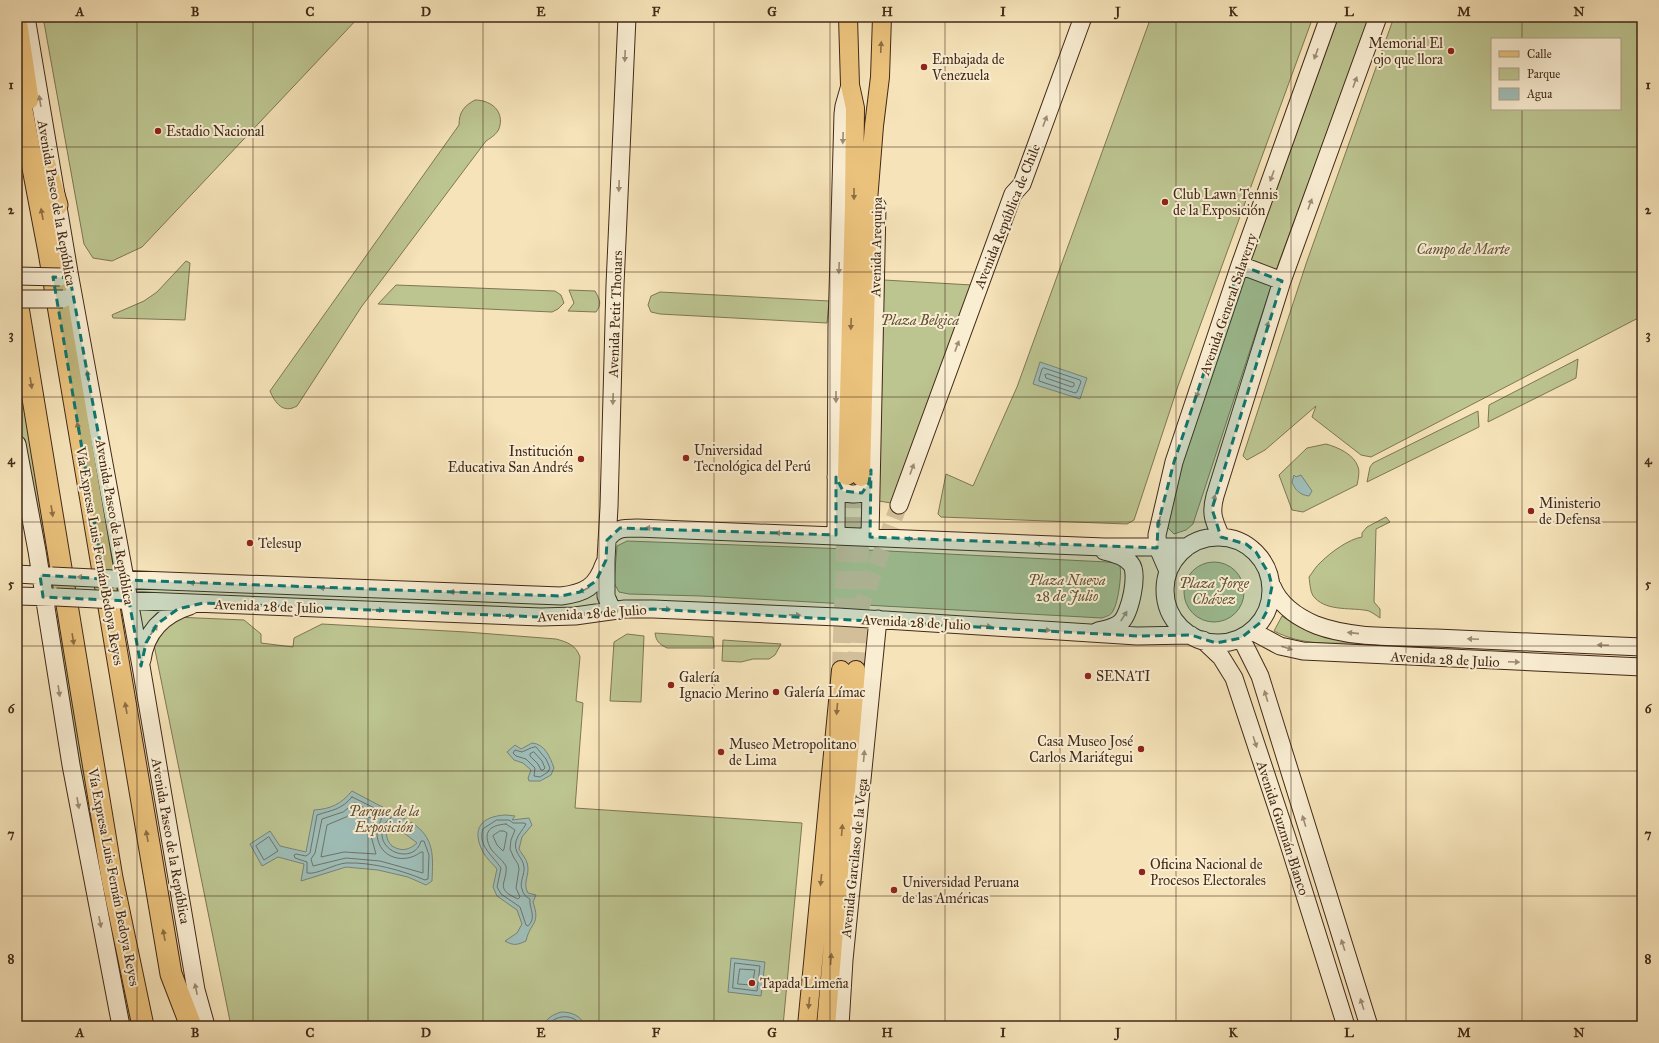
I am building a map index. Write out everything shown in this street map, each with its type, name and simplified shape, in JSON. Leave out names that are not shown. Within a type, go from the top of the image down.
[{"type":"highway","points":[[17,26],[31,119],[57,205]]},
{"type":"highway","name":"Vía Expresa Luis Fernán Bedoya Reyes","points":[[17,84],[49,252],[171,974],[191,1026]]},
{"type":"highway","name":"Vía Expresa Luis Fernán Bedoya Reyes","points":[[17,300],[112,878],[143,1026]]},
{"type":"highway","points":[[171,974],[180,1026]]},
{"type":"main road","name":"Avenida Paseo de la República","points":[[26,17],[57,205],[68,299],[123,600],[141,666],[196,990],[206,1026]]},
{"type":"main road","name":"Avenida Petit Thouars","points":[[612,610],[606,596],[606,560],[615,285],[627,17]]},
{"type":"main road","name":"Avenida Arequipa","points":[[848,17],[850,85],[855,108],[854,475],[870,538]]},
{"type":"main road","name":"Avenida Arequipa","points":[[836,535],[854,475],[868,201],[874,126],[880,77],[882,17]]},
{"type":"main road","name":"Avenida República de Chile","points":[[899,505],[1010,201],[1013,194],[1022,184],[1083,17]]},
{"type":"main road","name":"Avenida General Salaverry","points":[[1168,571],[1158,548],[1157,530],[1174,462],[1240,265],[1329,17]]},
{"type":"main road","points":[[1221,537],[1213,518],[1212,505],[1282,281],[1378,17]]},
{"type":"main road","points":[[1240,265],[1282,281]]},
{"type":"main road","points":[[17,276],[65,277]]},
{"type":"main road","points":[[17,300],[68,299]]},
{"type":"main road","points":[[17,444],[50,597],[72,772],[121,1026]]},
{"type":"main road","points":[[607,540],[616,530],[630,528],[836,535],[870,538],[1080,546],[1158,548],[1187,547]]},
{"type":"main road","points":[[1209,537],[1221,537],[1240,542],[1256,552],[1264,562],[1272,586],[1271,599],[1261,622],[1246,635],[1229,642],[1216,643],[1197,638],[1181,628],[1173,618],[1167,606],[1165,593],[1168,571],[1179,554],[1197,541],[1209,537]]},
{"type":"main road","points":[[1080,546],[1104,551],[1122,557],[1132,564],[1135,573],[1128,610],[1124,618],[1111,628],[1091,633]]},
{"type":"main road","name":"Avenida 28 de Julio","points":[[17,574],[561,596],[576,593],[591,586],[599,576],[606,560]]},
{"type":"main road","name":"Avenida 28 de Julio","points":[[1272,586],[1280,601],[1296,614],[1317,625],[1345,632],[1374,635],[1642,647]]},
{"type":"main road","name":"Avenida 28 de Julio","points":[[17,596],[541,617],[575,616],[612,610],[653,609],[878,619],[1137,636],[1197,638]]},
{"type":"main road","points":[[141,666],[146,643],[157,624],[178,609],[204,603]]},
{"type":"main road","name":"Avenida Garcilaso de la Vega","points":[[840,1026],[844,960],[878,619]]},
{"type":"main road","name":"Avenida 28 de Julio","points":[[1246,635],[1280,646],[1303,651],[1642,667]]},
{"type":"main road","name":"Avenida Guzmán Blanco","points":[[1246,635],[1369,1026]]},
{"type":"main road","name":"Avenida Guzmán Blanco","points":[[1197,638],[1221,657],[1234,678],[1287,838],[1346,1026]]},
{"type":"main road","name":"Avenida Garcilaso de la Vega","points":[[807,1026],[848,670],[826,1026]]},
{"type":"highlighted area","points":[[1240,265],[1282,281],[1212,509],[1221,537],[1246,544],[1256,552],[1269,574],[1272,586],[1267,611],[1261,622],[1241,638],[1216,643],[1191,635],[1137,636],[653,609],[541,617],[203,603],[178,609],[157,624],[146,643],[141,666],[129,601],[43,597],[40,575],[104,579],[53,277],[70,278],[125,580],[561,596],[580,592],[596,581],[606,560],[607,540],[620,528],[836,535],[836,477],[843,491],[862,493],[869,483],[871,470],[870,537],[1157,548],[1158,524],[1174,462]]},
{"type":"green space","name":"Estadio Nacional","points":[[43,17],[359,17],[142,247],[112,261],[93,258],[84,244]]},
{"type":"green space","name":"Club Lawn Tennis de la Exposición","points":[[1151,17],[1313,17],[1178,386],[1134,520],[1127,524],[941,517],[938,514],[946,474],[973,486],[1017,387]]},
{"type":"green space","points":[[1338,17],[1370,17],[1279,262],[1193,524],[1186,530],[1174,534],[1167,527],[1167,508],[1240,283],[1264,224]]},
{"type":"green space","name":"Campo de Marte","points":[[1394,17],[1642,17],[1642,316],[1371,457],[1361,455],[1312,417],[1316,406],[1265,450],[1247,460],[1243,456],[1306,264]]},
{"type":"green space","points":[[475,100],[480,100],[494,106],[500,119],[498,130],[486,141],[362,306],[297,406],[288,409],[280,406],[274,400],[270,391],[459,125],[460,116],[463,110]]},
{"type":"green space","points":[[186,261],[190,263],[185,320],[113,318],[112,315],[144,301],[157,292]]},
{"type":"green space","name":"Plaza Belgica","points":[[884,280],[972,285],[891,503],[879,501]]},
{"type":"green space","points":[[396,285],[555,291],[561,295],[564,303],[552,312],[378,304]]},
{"type":"green space","points":[[569,290],[595,291],[600,302],[596,312],[568,311],[574,303]]},
{"type":"green space","points":[[660,292],[829,301],[827,323],[660,314],[651,312],[648,305],[651,296]]},
{"type":"green space","points":[[17,350],[53,562],[43,562],[17,419]]},
{"type":"green space","points":[[1578,359],[1576,378],[1488,422],[1489,405]]},
{"type":"green space","points":[[1478,411],[1479,427],[1367,482],[1370,467],[1373,463]]},
{"type":"green space","points":[[1326,444],[1340,449],[1353,458],[1359,469],[1357,485],[1303,512],[1292,510],[1279,475],[1307,448]]},
{"type":"green space","points":[[1386,517],[1390,522],[1376,529],[1374,602],[1380,609],[1380,618],[1369,611],[1334,607],[1320,602],[1315,598],[1311,591],[1309,577],[1318,565],[1340,546],[1362,537],[1362,533],[1367,527]]},
{"type":"green space","name":"Plaza Nueva 28 de Julio","points":[[627,541],[848,549],[1107,562],[1116,563],[1120,566],[1120,582],[1118,596],[1113,611],[1110,615],[1102,618],[701,596],[629,594],[619,592],[614,583],[617,546]]},
{"type":"green space","name":"Plaza Jorge Chávez","points":[[1214,562],[1230,567],[1235,571],[1239,576],[1244,592],[1239,608],[1235,613],[1230,617],[1214,622],[1198,617],[1193,613],[1189,608],[1184,592],[1189,576],[1193,571],[1198,567]]},
{"type":"green space","points":[[53,616],[63,617],[136,1026],[127,1026]]},
{"type":"green space","points":[[1282,616],[1300,627],[1320,635],[1361,643],[1316,643],[1285,636],[1274,631]]},
{"type":"green space","name":"Parque de la Exposición","points":[[175,617],[244,620],[261,634],[261,643],[293,647],[294,638],[322,624],[466,632],[556,639],[564,641],[574,647],[580,657],[576,701],[583,703],[575,808],[802,823],[783,1026],[231,1026],[153,640]]},
{"type":"green space","points":[[655,633],[713,637],[714,648],[667,648],[658,642]]},
{"type":"green space","points":[[627,634],[644,636],[641,702],[610,701],[614,642]]},
{"type":"green space","points":[[723,640],[781,644],[775,655],[769,659],[753,659],[741,662],[722,661]]},
{"type":"water","points":[[1040,362],[1087,378],[1080,399],[1033,384]]},
{"type":"water","points":[[1294,475],[1296,477],[1301,475],[1312,491],[1309,496],[1298,492],[1292,482]]},
{"type":"water","points":[[532,743],[544,748],[554,768],[551,775],[540,781],[529,781],[528,778],[531,770],[523,763],[514,760],[507,752],[515,745],[521,749]]},
{"type":"water","points":[[352,791],[407,820],[400,830],[390,823],[386,835],[392,846],[402,850],[417,843],[404,833],[411,822],[425,834],[431,848],[433,863],[432,881],[426,885],[408,877],[378,870],[346,867],[301,881],[304,864],[278,857],[262,866],[250,844],[270,831],[280,846],[306,852],[314,810],[335,805]]},
{"type":"water","points":[[497,816],[515,816],[512,820],[529,818],[532,825],[522,837],[519,849],[528,866],[526,884],[528,893],[536,895],[533,902],[536,915],[526,941],[516,944],[511,944],[505,941],[517,933],[522,924],[517,910],[497,896],[493,887],[497,869],[484,854],[478,837],[478,830],[485,821]]},
{"type":"water","points":[[731,958],[765,962],[761,996],[728,992]]},
{"type":"water","points":[[561,1012],[576,1015],[586,1026],[543,1026],[550,1017]]},
{"type":"tunnel","points":[[841,670],[847,477]]},
{"type":"tunnel","points":[[856,670],[859,612],[861,478]]},
{"type":"tunnel","points":[[859,612],[899,505]]},
{"type":"place","name":"Memorial El ojo que llora","points":[[1451,51]]},
{"type":"place","name":"Embajada de Venezuela","points":[[924,67]]},
{"type":"place","name":"Estadio Nacional","points":[[158,131]]},
{"type":"place","name":"Club Lawn Tennis de la Exposición","points":[[1165,202]]},
{"type":"place","name":"Universidad Tecnológica del Perú","points":[[686,458]]},
{"type":"place","name":"Institución Educativa San Andrés","points":[[581,459]]},
{"type":"place","name":"Ministerio de Defensa","points":[[1531,511]]},
{"type":"place","name":"Telesup","points":[[250,543]]},
{"type":"place","name":"SENATI","points":[[1088,676]]},
{"type":"place","name":"Galería Ignacio Merino","points":[[671,685]]},
{"type":"place","name":"Galería Límac","points":[[776,692]]},
{"type":"place","name":"Casa Museo José Carlos Mariátegui","points":[[1141,749]]},
{"type":"place","name":"Museo Metropolitano de Lima","points":[[721,752]]},
{"type":"place","name":"Oficina Nacional de Procesos Electorales","points":[[1142,872]]},
{"type":"place","name":"Universidad Peruana de las Américas","points":[[894,890]]},
{"type":"place","name":"Tapada Limeña","points":[[752,983]]}]
